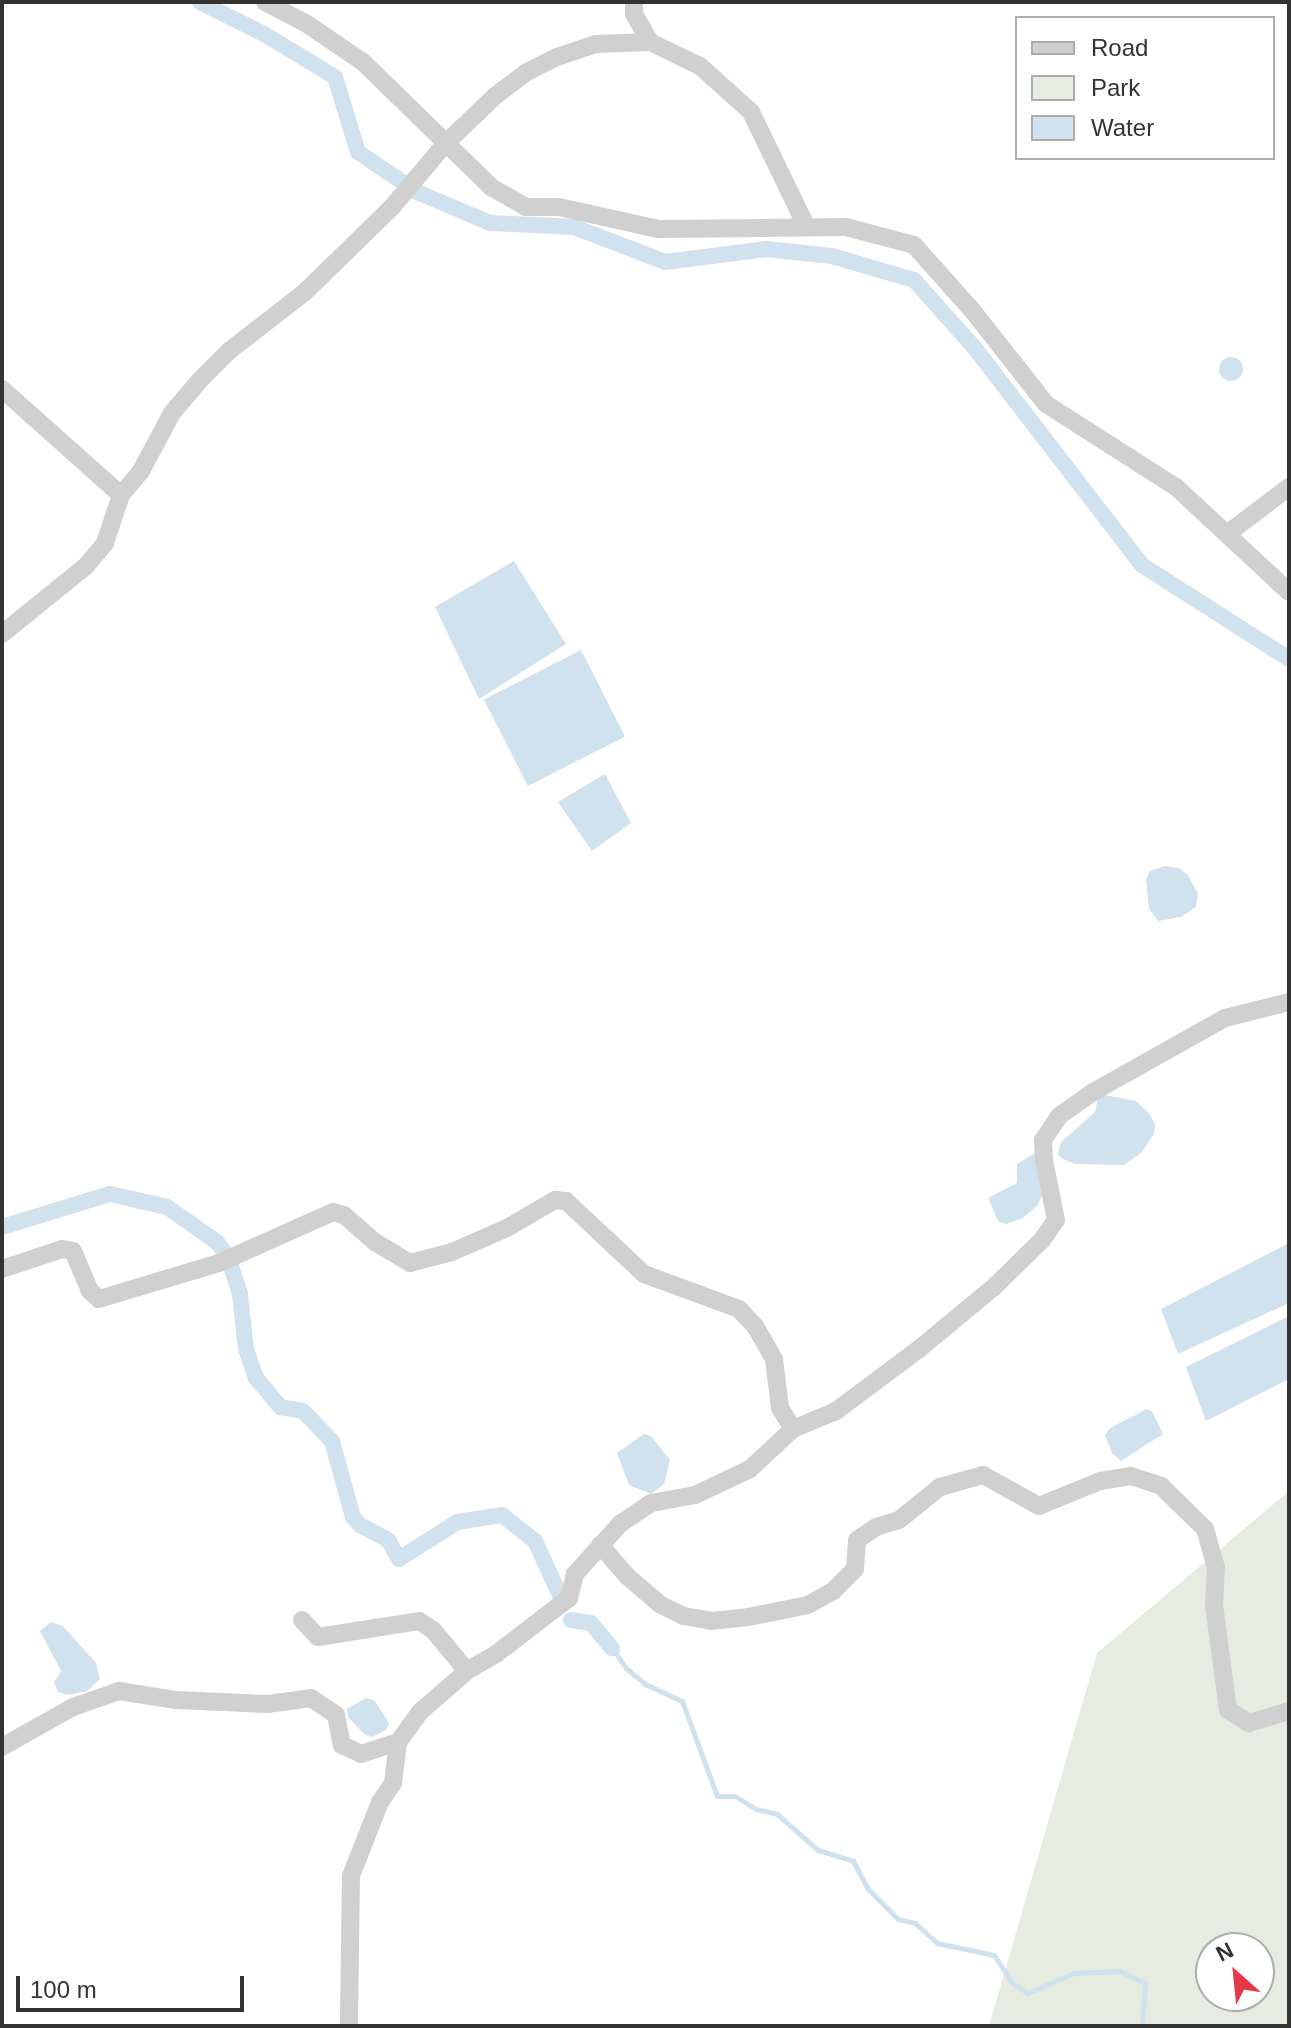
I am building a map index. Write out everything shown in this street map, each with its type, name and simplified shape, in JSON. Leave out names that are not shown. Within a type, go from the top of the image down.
[{"type":"street","points":[[265,2],[307,24],[363,62],[491,187],[526,207],[559,207],[658,229],[846,227],[914,245],[972,310],[1046,404],[1176,487],[1289,592]]},
{"type":"street","points":[[634,2],[634,14],[650,42]]},
{"type":"street","points":[[2,634],[86,566],[105,543],[121,495],[141,471],[172,413],[200,380],[229,351],[305,292],[392,207],[445,144],[495,96],[525,73],[557,57],[596,44],[650,42],[700,66],[751,112],[806,226]]},
{"type":"street","points":[[2,389],[121,495]]},
{"type":"street","points":[[1227,534],[1289,487]]},
{"type":"street","points":[[349,2026],[351,1876],[380,1802],[393,1783],[398,1742],[420,1712],[467,1671],[496,1654],[569,1598],[575,1574],[621,1523],[651,1503],[695,1495],[750,1469],[793,1429],[836,1411],[919,1349],[994,1287],[1042,1240],[1056,1220],[1043,1140],[1059,1116],[1093,1092],[1225,1018],[1289,1002]]},
{"type":"street","points":[[2,1269],[62,1249],[73,1251],[90,1291],[99,1299],[219,1263],[333,1212],[344,1215],[375,1242],[410,1263],[452,1252],[507,1228],[555,1200],[566,1201],[644,1274],[739,1309],[755,1326],[774,1359],[780,1408],[793,1429]]},
{"type":"street","points":[[600,1545],[628,1577],[661,1605],[684,1616],[711,1621],[748,1617],[808,1605],[833,1591],[855,1569],[857,1540],[876,1527],[899,1520],[940,1487],[983,1475],[1039,1506],[1100,1481],[1131,1476],[1161,1486],[1205,1529],[1216,1567],[1214,1605],[1228,1710],[1249,1723],[1289,1711]]},
{"type":"street","points":[[302,1620],[318,1637],[419,1621],[433,1630],[467,1671]]},
{"type":"street","points":[[2,1747],[73,1707],[119,1691],[176,1700],[268,1704],[311,1698],[336,1715],[342,1745],[361,1754],[398,1742]]},
{"type":"green space","points":[[1289,1491],[1289,2026],[989,2026],[1097,1653]]},
{"type":"water","points":[[1231,357],[1242,364],[1243,369],[1236,380],[1231,381],[1220,374],[1219,369],[1226,358]]},
{"type":"water","points":[[514,561],[566,644],[479,699],[435,607]]},
{"type":"water","points":[[581,650],[625,736],[528,786],[484,699]]},
{"type":"water","points":[[605,774],[631,823],[592,851],[558,802]]},
{"type":"water","points":[[1164,866],[1179,868],[1188,875],[1198,894],[1196,907],[1181,917],[1158,921],[1149,909],[1146,879],[1150,871]]},
{"type":"water","points":[[1105,1095],[1136,1101],[1149,1113],[1155,1124],[1154,1134],[1141,1153],[1124,1165],[1075,1164],[1061,1158],[1058,1154],[1061,1142],[1095,1112],[1098,1098]]},
{"type":"water","points":[[1035,1153],[1043,1194],[1037,1206],[1023,1218],[1006,1224],[998,1221],[988,1198],[1017,1183],[1017,1164]]},
{"type":"water","points":[[1289,1243],[1289,1303],[1178,1354],[1161,1309]]},
{"type":"water","points":[[1289,1316],[1289,1379],[1206,1421],[1186,1367]]},
{"type":"water","points":[[1147,1409],[1152,1411],[1163,1434],[1121,1461],[1112,1453],[1105,1435],[1110,1428]]},
{"type":"water","points":[[644,1434],[651,1436],[670,1460],[664,1484],[651,1494],[629,1485],[617,1453]]},
{"type":"water","points":[[51,1622],[63,1626],[96,1663],[100,1679],[87,1691],[68,1695],[58,1692],[54,1682],[61,1671],[40,1631]]},
{"type":"water","points":[[366,1698],[374,1700],[389,1723],[386,1730],[372,1737],[364,1734],[348,1717],[347,1709]]},
{"type":"waterway","points":[[200,2],[264,34],[335,77],[358,152],[417,192],[490,223],[574,227],[665,262],[766,249],[832,256],[914,280],[974,347],[1142,565],[1289,659]]},
{"type":"waterway","points":[[2,1227],[110,1194],[167,1207],[217,1242],[228,1257],[240,1295],[246,1349],[256,1378],[280,1407],[303,1411],[332,1441],[353,1517],[360,1525],[388,1540],[399,1559],[457,1522],[502,1515],[535,1541],[564,1604]]},
{"type":"waterway","points":[[571,1620],[591,1623],[612,1648]]},
{"type":"waterway","points":[[612,1648],[626,1668],[645,1684],[682,1701],[717,1796],[735,1796],[756,1809],[777,1814],[818,1850],[853,1861],[868,1889],[898,1919],[915,1923],[937,1943],[994,1955],[1012,1983],[1028,1993],[1074,1973],[1120,1971],[1145,1983],[1142,2026]]}]
